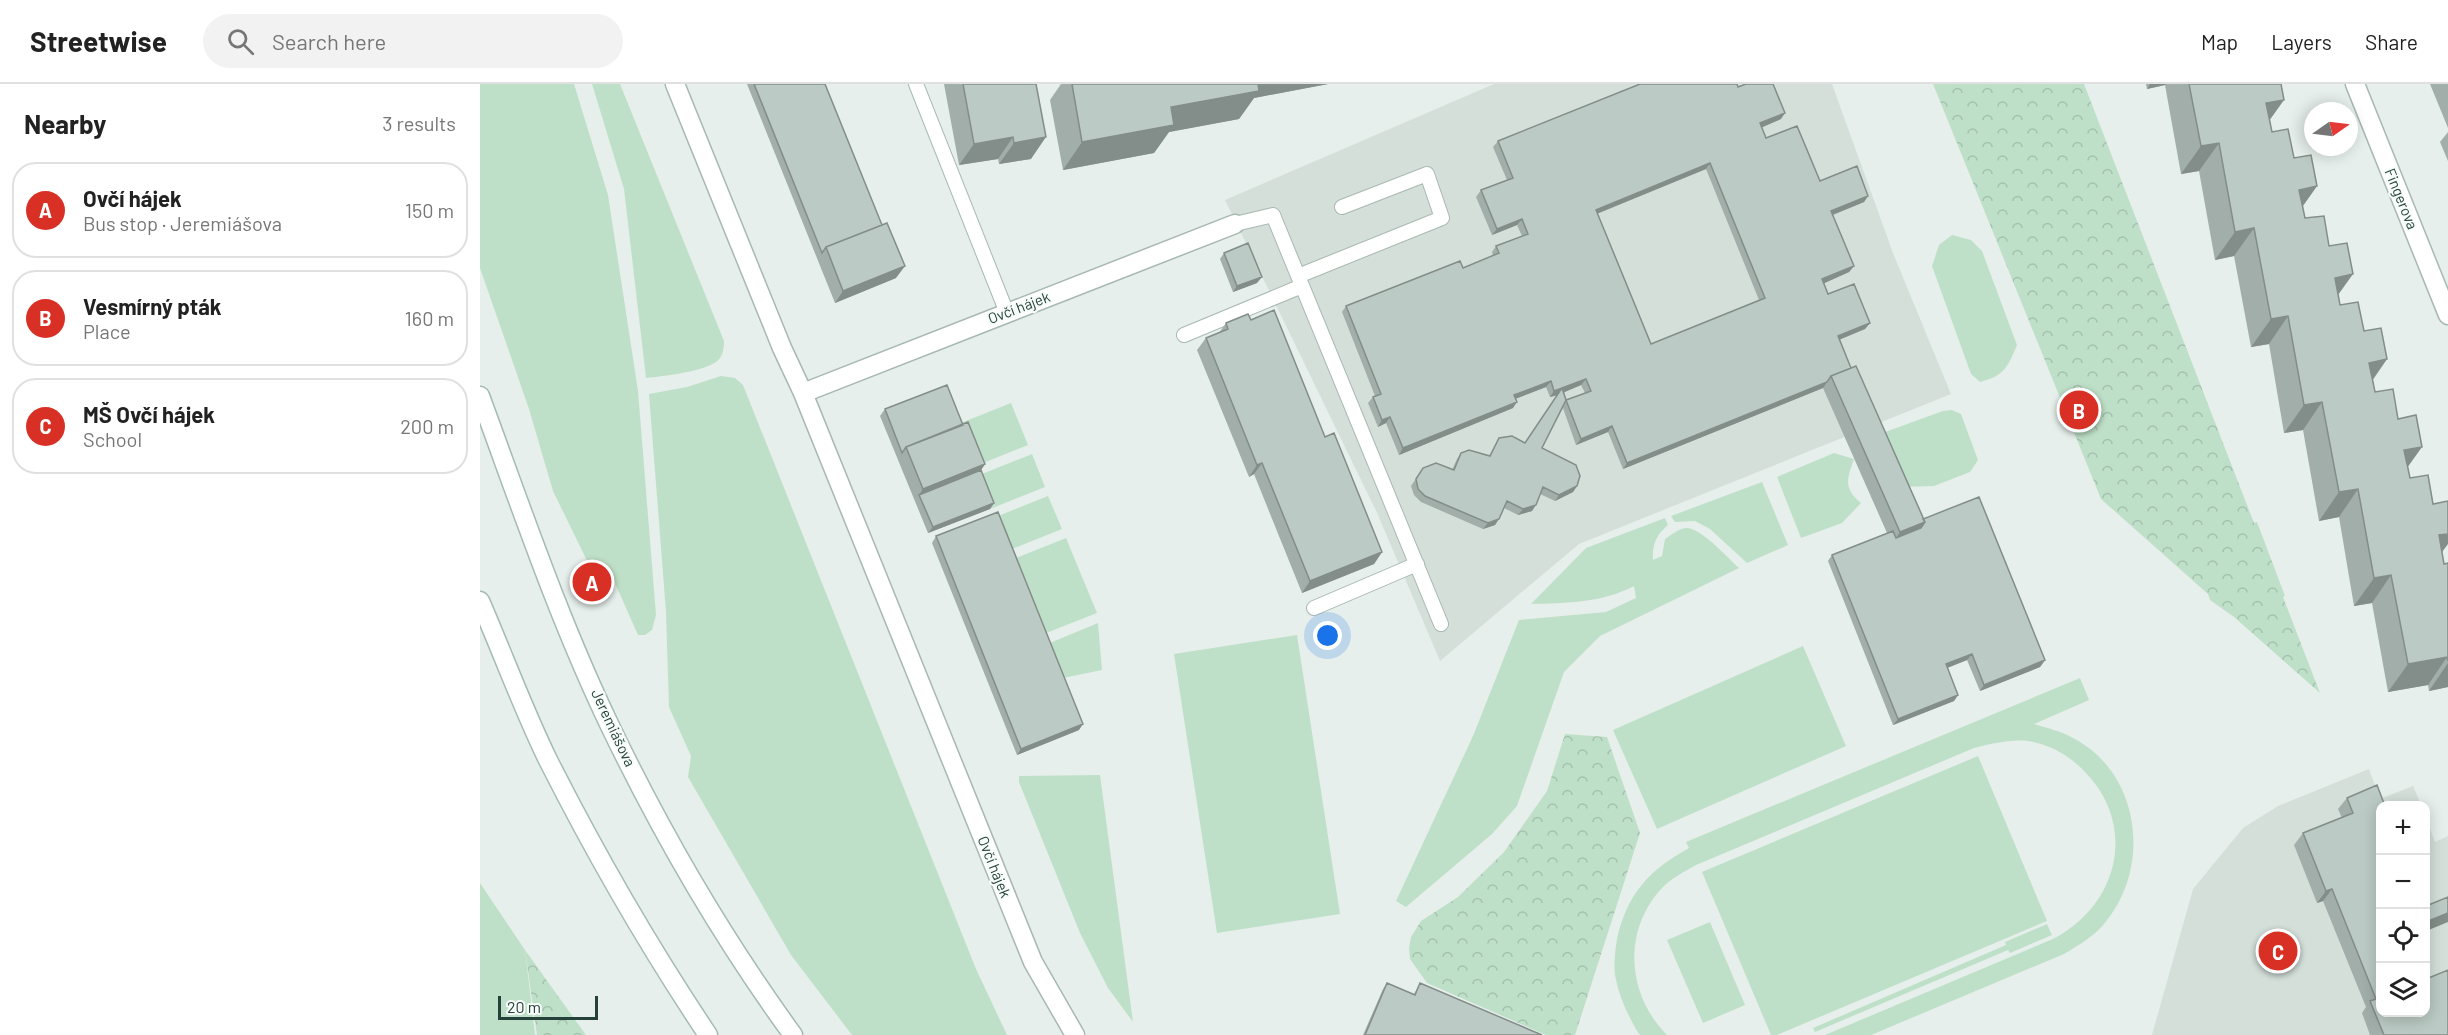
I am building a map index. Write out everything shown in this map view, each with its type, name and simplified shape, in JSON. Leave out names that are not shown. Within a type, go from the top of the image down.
[{"type":"street","name":"Ovčí hájek","points":[[675,84],[782,348],[803,393],[1033,962],[1075,1035]]},
{"type":"street","name":"Fingerova","points":[[2355,84],[2448,315]]},
{"type":"street","name":"Ovčí hájek","points":[[803,393],[1235,224]]},
{"type":"street","name":"Jeremiášova","points":[[480,396],[558,604],[610,725],[664,830],[723,930],[793,1035]]},
{"type":"street","points":[[480,601],[547,758],[580,821],[613,883],[708,1035]]},
{"type":"lane","points":[[916,84],[1007,313]]},
{"type":"lane","points":[[1184,335],[1442,218],[1427,174],[1342,207]]},
{"type":"lane","points":[[1235,224],[1273,215],[1441,624]]},
{"type":"lane","points":[[1314,608],[1417,564]]},
{"type":"shaded area","points":[[1494,84],[1832,84],[1893,253],[1951,394],[1579,544],[1440,661],[1378,515],[1225,200]]},
{"type":"shaded area","points":[[2369,769],[2380,799],[2413,786],[2419,801],[2376,801],[2376,1017],[2430,1017],[2430,829],[2435,842],[2448,836],[2448,1035],[2152,1035],[2193,889],[2243,828],[2278,806]]},
{"type":"green space","points":[[480,84],[574,84],[608,195],[638,391],[656,615],[652,630],[645,635],[638,635],[610,572],[594,575],[553,491],[529,409],[480,268]]},
{"type":"green space","points":[[592,84],[620,84],[724,341],[720,358],[716,362],[682,373],[646,378],[624,189]]},
{"type":"green space","points":[[1933,84],[2084,84],[2254,523],[2257,522],[2320,693],[2234,617],[2210,600],[2208,594],[2101,499]]},
{"type":"green space","points":[[1952,235],[1971,240],[1982,251],[2017,345],[2004,370],[1995,377],[1980,382],[1971,374],[1932,266],[1939,245]]},
{"type":"green space","points":[[721,376],[735,378],[743,385],[976,969],[1007,1035],[852,1035],[791,955],[688,777],[691,756],[669,707],[666,612],[649,394],[687,387]]},
{"type":"green space","points":[[1011,403],[1028,445],[973,467],[956,425]]},
{"type":"green space","points":[[1952,410],[1961,414],[1978,460],[1970,472],[1934,486],[1901,487],[1874,436],[1943,411]]},
{"type":"green space","points":[[1834,453],[1854,459],[1848,483],[1851,493],[1861,503],[1842,523],[1801,538],[1777,477]]},
{"type":"green space","points":[[1032,454],[1045,487],[990,509],[977,476]]},
{"type":"green space","points":[[1762,482],[1788,545],[1747,563],[1710,529],[1695,521],[1675,522],[1671,516]]},
{"type":"green space","points":[[1048,496],[1062,529],[1007,551],[993,518]]},
{"type":"green space","points":[[1665,518],[1668,525],[1656,541],[1653,560],[1662,556],[1665,539],[1686,528],[1699,532],[1739,568],[1600,636],[1564,672],[1517,806],[1492,834],[1406,907],[1396,901],[1473,736],[1519,620],[1606,612],[1636,598],[1634,586],[1597,599],[1531,604],[1586,548]]},
{"type":"green space","points":[[1066,538],[1097,613],[1041,635],[1011,560]]},
{"type":"green space","points":[[1098,623],[1102,670],[1058,679],[1045,645]]},
{"type":"green space","points":[[1297,635],[1340,914],[1217,933],[1174,654]]},
{"type":"green space","points":[[1803,646],[1846,746],[1657,829],[1613,730]]},
{"type":"green space","points":[[2080,678],[2089,700],[2034,724],[2073,738],[2096,754],[2113,774],[2125,797],[2132,823],[2133,850],[2129,876],[2119,901],[2104,924],[2090,937],[2064,954],[1871,1035],[1825,1035],[2053,939],[2075,924],[2093,906],[2106,885],[2114,862],[2115,839],[2111,815],[2101,792],[2084,771],[2058,751],[2036,742],[2014,741],[1987,745],[1974,748],[1696,865],[1669,881],[1649,905],[1640,923],[1635,943],[1634,963],[1637,982],[1644,1001],[1654,1019],[1667,1035],[1640,1035],[1625,1007],[1616,980],[1614,965],[1617,939],[1621,923],[1634,896],[1662,865],[1689,848],[1686,842]]},
{"type":"green space","points":[[1565,734],[1607,737],[1640,833],[1575,1035],[1546,1035],[1427,983],[1410,959],[1409,948],[1411,937],[1421,921],[1458,897],[1504,852],[1547,791]]},
{"type":"green space","points":[[1978,756],[2047,921],[1777,1035],[1771,1035],[1702,872]]},
{"type":"green space","points":[[1100,775],[1133,1022],[1108,988],[1080,933],[1019,782],[1019,776]]},
{"type":"green space","points":[[480,883],[525,950],[535,1035],[480,1035]]},
{"type":"green space","points":[[1710,922],[1745,1005],[1703,1023],[1667,940]]},
{"type":"green space","points":[[2047,924],[2052,935],[2010,953],[2008,950],[1815,1032],[1813,1028],[2006,945],[2005,942]]},
{"type":"green space","points":[[525,950],[586,1035],[537,1035]]},
{"type":"building","points":[[754,84],[825,84],[882,225],[826,247],[822,253]]},
{"type":"building","points":[[963,84],[1036,84],[1046,137],[1014,143],[1013,137],[974,144]]},
{"type":"building","points":[[1072,84],[1258,84],[1259,91],[1171,107],[1174,125],[1082,142]]},
{"type":"building","points":[[1640,84],[1737,84],[1738,87],[1746,84],[1773,84],[1785,113],[1760,123],[1766,138],[1797,126],[1820,181],[1857,166],[1868,196],[1831,211],[1854,266],[1822,279],[1828,294],[1854,284],[1870,323],[1838,336],[1851,368],[1831,376],[1827,382],[1627,463],[1612,426],[1581,439],[1566,400],[1591,391],[1586,379],[1554,391],[1551,381],[1514,395],[1517,402],[1403,448],[1390,417],[1382,420],[1373,397],[1381,394],[1346,306],[1460,261],[1463,268],[1499,253],[1496,246],[1528,234],[1522,219],[1497,229],[1481,190],[1513,178],[1498,141]],"holes":[[[1710,163],[1765,298],[1651,344],[1596,210]]]},
{"type":"building","points":[[2189,84],[2281,84],[2284,100],[2266,103],[2272,132],[2288,129],[2294,158],[2311,156],[2317,186],[2299,190],[2305,218],[2324,216],[2329,246],[2347,243],[2353,274],[2335,278],[2340,305],[2358,302],[2364,331],[2381,328],[2387,359],[2369,363],[2375,392],[2393,389],[2398,419],[2416,415],[2422,447],[2404,450],[2410,478],[2428,475],[2433,504],[2448,501],[2448,534],[2439,535],[2444,564],[2448,563],[2448,661],[2447,657],[2408,664],[2391,575],[2374,578],[2358,489],[2339,492],[2322,402],[2304,405],[2288,316],[2271,319],[2254,228],[2235,232],[2219,143],[2201,146]]},
{"type":"building","points":[[887,223],[905,266],[843,291],[826,247]]},
{"type":"building","points":[[1248,243],[1262,277],[1237,286],[1224,253]]},
{"type":"building","points":[[1274,310],[1325,437],[1334,433],[1382,552],[1310,581],[1262,463],[1257,465],[1206,338],[1228,329],[1226,323],[1248,314],[1251,320]]},
{"type":"building","points":[[1856,366],[1925,522],[1900,532],[1831,376]]},
{"type":"building","points":[[947,385],[963,425],[906,447],[902,453],[885,409]]},
{"type":"building","points":[[1562,388],[1566,400],[1542,448],[1576,465],[1580,476],[1577,486],[1559,495],[1543,487],[1536,505],[1523,509],[1507,501],[1499,519],[1488,523],[1425,496],[1418,489],[1416,479],[1423,468],[1436,463],[1454,470],[1461,453],[1469,450],[1490,456],[1499,438],[1512,436],[1525,443]]},
{"type":"building","points":[[968,422],[985,464],[923,489],[906,447]]},
{"type":"building","points":[[981,470],[994,503],[933,527],[919,495]]},
{"type":"building","points":[[1979,497],[2045,660],[1984,685],[1972,654],[1946,664],[1958,695],[1898,719],[1832,555],[1893,531],[1896,538],[1921,528],[1925,522],[1923,519]]},
{"type":"building","points":[[998,512],[1083,724],[1021,749],[936,536]]},
{"type":"building","points":[[2377,785],[2383,801],[2376,801],[2376,999],[2332,889],[2326,891],[2303,833],[2353,813],[2347,798]]},
{"type":"building","points":[[2448,897],[2448,913],[2430,920],[2430,904]]},
{"type":"building","points":[[2448,970],[2448,1035],[2384,1035],[2377,1017],[2430,1017],[2430,977]]},
{"type":"building","points":[[1387,983],[1415,995],[1420,983],[1542,1035],[1365,1035]]},
{"type":"building","points":[[2376,999],[2376,1016],[2370,1001]]},
{"type":"place","name":"Vesmírný pták","points":[[2079,410]]},
{"type":"place","name":"Ovčí hájek","points":[[592,582]]},
{"type":"place","name":"MŠ Ovčí hájek","points":[[2278,951]]}]
